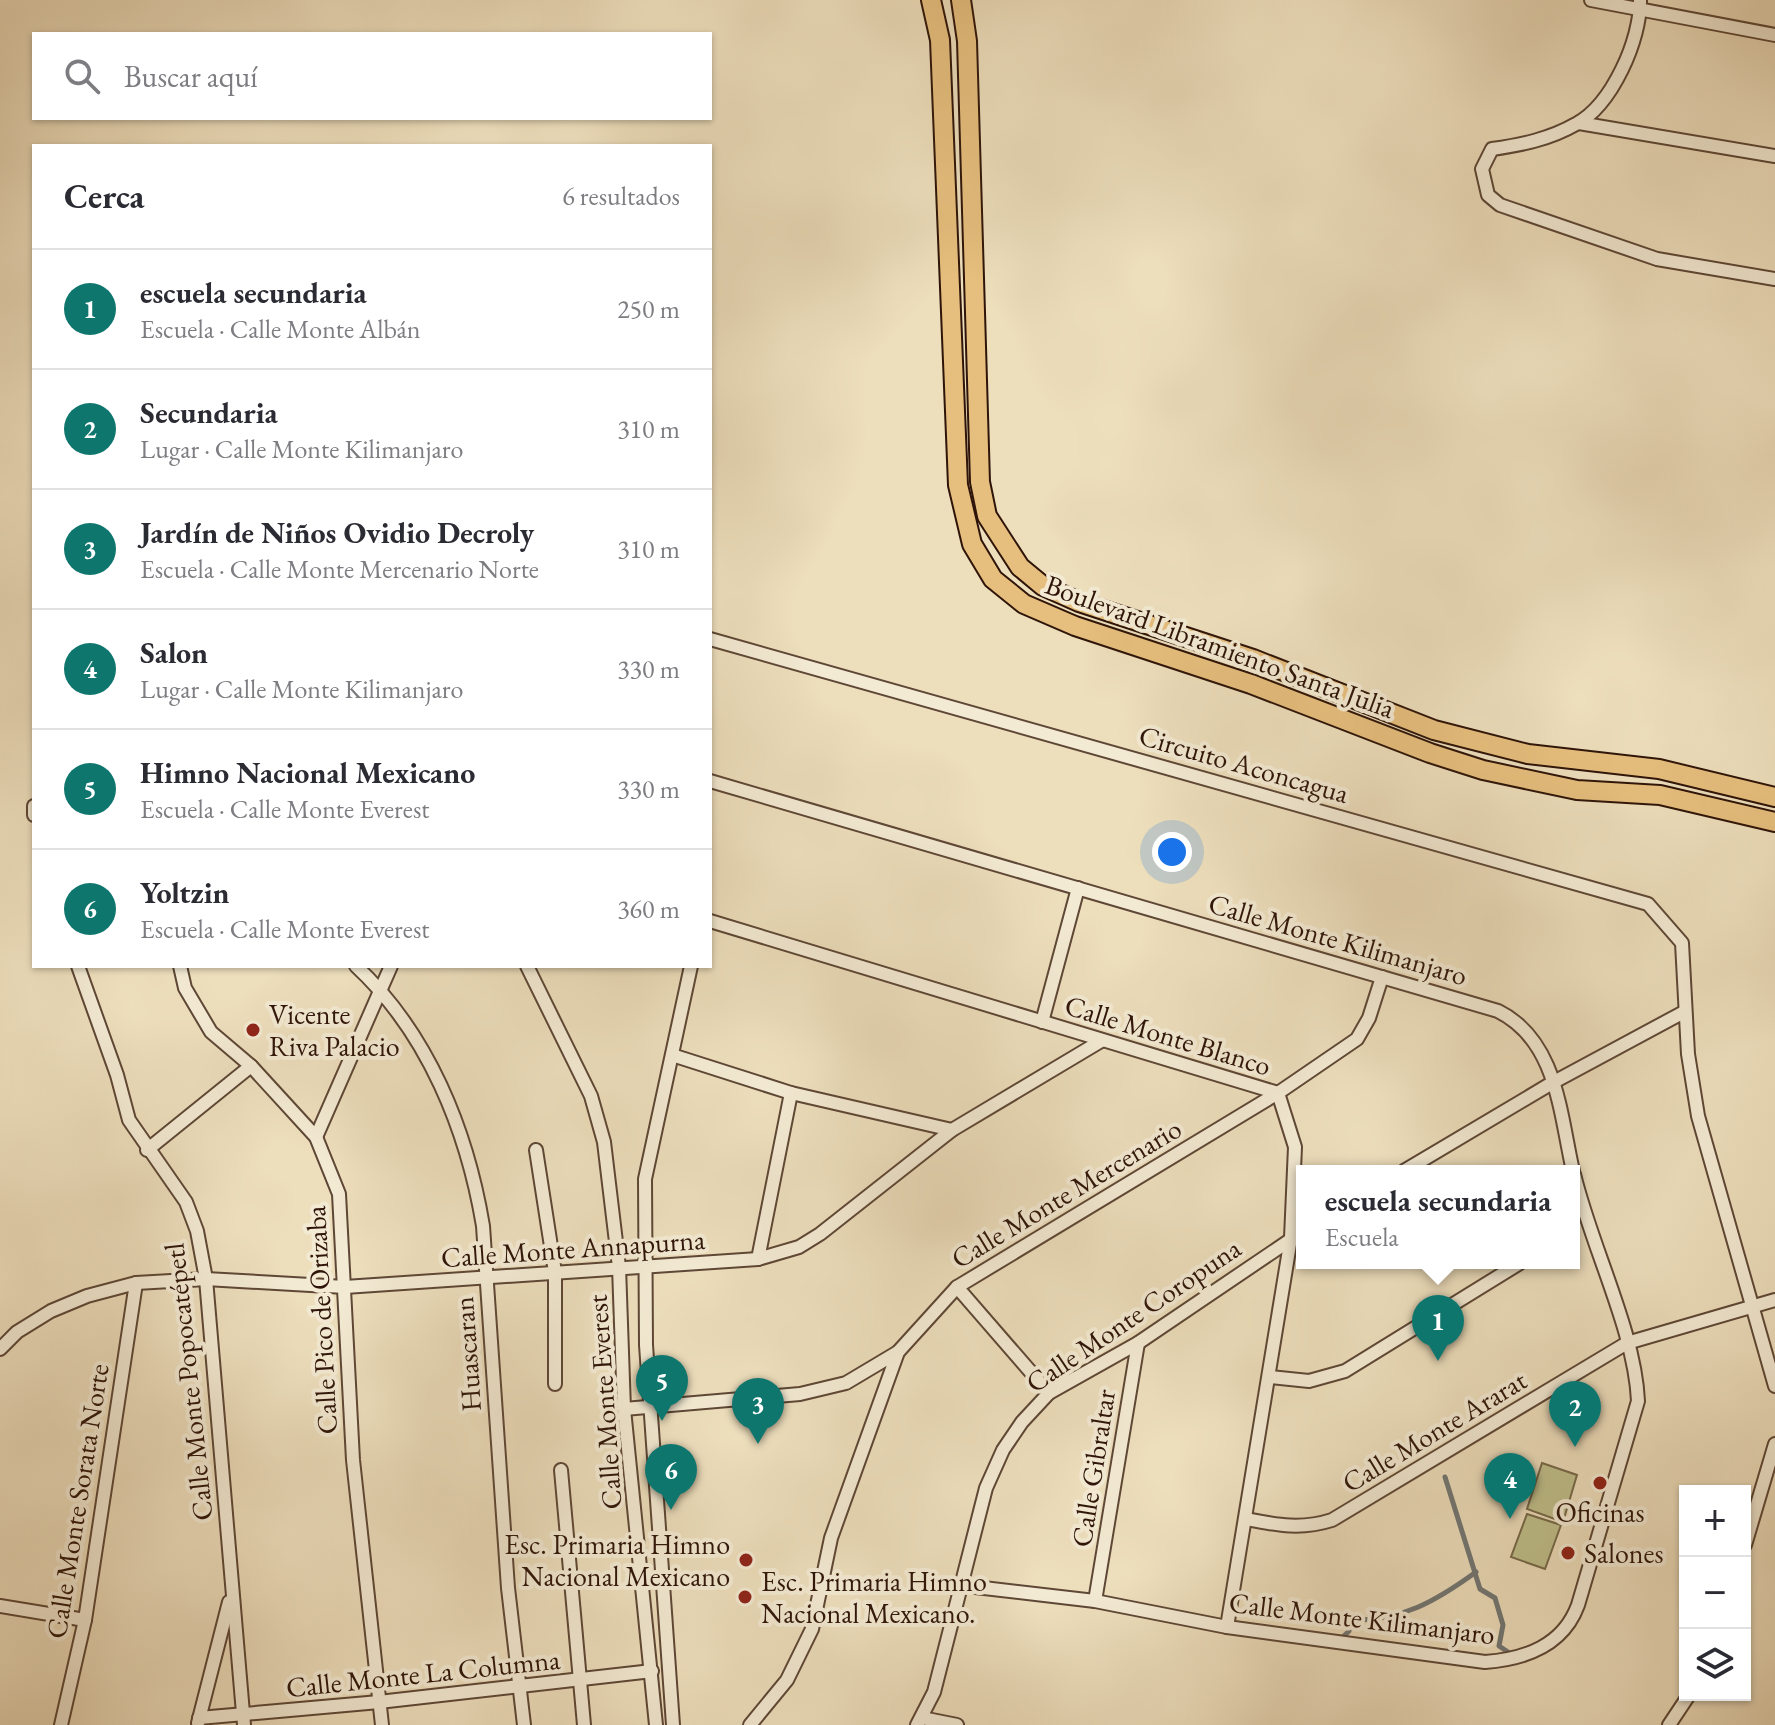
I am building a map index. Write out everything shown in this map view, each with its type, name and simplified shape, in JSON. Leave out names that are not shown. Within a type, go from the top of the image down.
[{"type":"main road","name":"Boulevard Libramiento Santa Julia","points":[[931,0],[940,40],[958,485],[972,544],[993,579],[1024,604],[1075,626],[1251,684],[1444,757],[1529,781],[1577,790],[1660,795],[1775,822]]},
{"type":"main road","name":"Boulevard Libramiento Santa Julia","points":[[961,0],[967,41],[976,263],[980,482],[987,516],[1020,567],[1043,586],[1079,602],[1253,659],[1434,730],[1528,754],[1659,769],[1775,797]]},
{"type":"street","points":[[1591,0],[1640,6],[1775,35]]},
{"type":"street","points":[[1640,6],[1629,59],[1607,93],[1579,123],[1528,144],[1492,149],[1482,169],[1488,195],[1500,205],[1657,259],[1775,279]]},
{"type":"street","points":[[1579,123],[1775,156]]},
{"type":"street","name":"Circuito Aconcagua","points":[[712,640],[1648,904],[1682,943],[1686,968],[1684,1012],[1698,1116],[1775,1386]]},
{"type":"street","name":"Calle Monte Kilimanjaro","points":[[712,782],[1382,977],[1513,1019],[1537,1043],[1552,1083],[1572,1165]]},
{"type":"street","points":[[1042,1022],[1078,888]]},
{"type":"street","name":"Calle Monte Blanco","points":[[712,922],[1278,1093],[1295,1147],[1296,1191]]},
{"type":"street","name":"Calle Monte Popocatépetl","points":[[79,968],[129,1120],[186,1202],[197,1231],[206,1279],[244,1720]]},
{"type":"street","name":"Calle Pico de Orizaba","points":[[180,968],[185,988],[211,1032],[251,1066],[316,1137],[339,1194],[353,1460],[382,1725]]},
{"type":"street","name":"Huascaran","points":[[358,968],[398,1012],[448,1101],[465,1143],[483,1226],[508,1588],[524,1725]]},
{"type":"street","points":[[316,1137],[390,968]]},
{"type":"street","name":"Calle Monte Everest","points":[[528,968],[591,1096],[604,1142],[619,1267],[624,1409],[656,1725]]},
{"type":"street","name":"Calle Monte Everest","points":[[673,1725],[643,1267],[645,1179],[691,968]]},
{"type":"street","name":"Calle Monte Mercenario","points":[[750,1725],[787,1680],[812,1629],[831,1538],[898,1352],[957,1287],[1278,1093],[1357,1039],[1369,1018],[1382,977]]},
{"type":"street","points":[[1414,1165],[1552,1083],[1684,1012]]},
{"type":"street","name":"Calle Monte Annapurna","points":[[0,1349],[17,1332],[51,1311],[87,1296],[136,1283],[206,1279],[345,1287],[758,1259],[799,1247],[820,1234],[952,1130],[1101,1041]]},
{"type":"street","points":[[672,1055],[791,1093],[952,1130]]},
{"type":"street","points":[[147,1150],[251,1066]]},
{"type":"street","points":[[758,1259],[791,1093]]},
{"type":"street","points":[[536,1150],[555,1272],[555,1384]]},
{"type":"street","name":"Calle Monte Kilimanjaro","points":[[958,1585],[1095,1601],[1227,1627],[1485,1662],[1512,1660],[1538,1651],[1556,1639],[1573,1619],[1638,1401],[1636,1369],[1580,1227]]},
{"type":"street","name":"Calle Monte Coropuna","points":[[920,1722],[934,1692],[977,1515],[1003,1450],[1049,1393],[1138,1343],[1296,1236]]},
{"type":"street","name":"Calle Monte Blanco","points":[[1227,1627],[1296,1240]]},
{"type":"street","points":[[1270,1377],[1309,1381],[1345,1371],[1510,1269]]},
{"type":"street","name":"Calle Monte Sorata Norte","points":[[61,1725],[85,1620],[136,1283]]},
{"type":"street","points":[[957,1287],[1049,1393]]},
{"type":"street","name":"Calle Monte Ararat","points":[[1246,1519],[1290,1527],[1311,1527],[1332,1520],[1627,1343],[1775,1300]]},
{"type":"street","name":"Calle Gibraltar","points":[[1095,1601],[1138,1343]]},
{"type":"street","points":[[624,1409],[800,1394],[846,1383],[898,1352]]},
{"type":"street","points":[[1751,1525],[1775,1444]]},
{"type":"street","points":[[561,1470],[583,1680],[584,1725]]},
{"type":"street","points":[[198,1722],[232,1591]]},
{"type":"street","points":[[0,1606],[85,1620]]},
{"type":"street","name":"Calle Monte La Columna","points":[[198,1722],[244,1720],[652,1671]]},
{"type":"street","points":[[1669,1725],[1685,1701]]},
{"type":"street","points":[[920,1722],[957,1725]]},
{"type":"green space","points":[[1542,1463],[1577,1475],[1563,1522],[1527,1509]]},
{"type":"green space","points":[[1527,1514],[1561,1525],[1545,1569],[1511,1557]]},
{"type":"waterway","points":[[1445,1477],[1480,1589],[1495,1598],[1503,1625],[1499,1646],[1508,1652]]},
{"type":"waterway","points":[[1344,1636],[1349,1631],[1351,1620],[1386,1617],[1418,1607],[1476,1572]]},
{"type":"place","name":"Vicente Riva Palacio","points":[[253,1030]]},
{"type":"place","name":"escuela secundaria","points":[[1438,1361]]},
{"type":"place","name":"Himno Nacional Mexicano","points":[[662,1421]]},
{"type":"place","name":"Jardín de Niños Ovidio Decroly","points":[[758,1444]]},
{"type":"place","name":"Secundaria","points":[[1575,1447]]},
{"type":"place","name":"Oficinas","points":[[1600,1483]]},
{"type":"place","name":"Yoltzin","points":[[671,1510]]},
{"type":"place","name":"Salon","points":[[1510,1519]]},
{"type":"place","name":"Salones","points":[[1568,1553]]},
{"type":"place","name":"Esc. Primaria Himno Nacional Mexicano","points":[[746,1560]]},
{"type":"place","name":"Esc. Primaria Himno Nacional Mexicano.","points":[[745,1597]]}]
